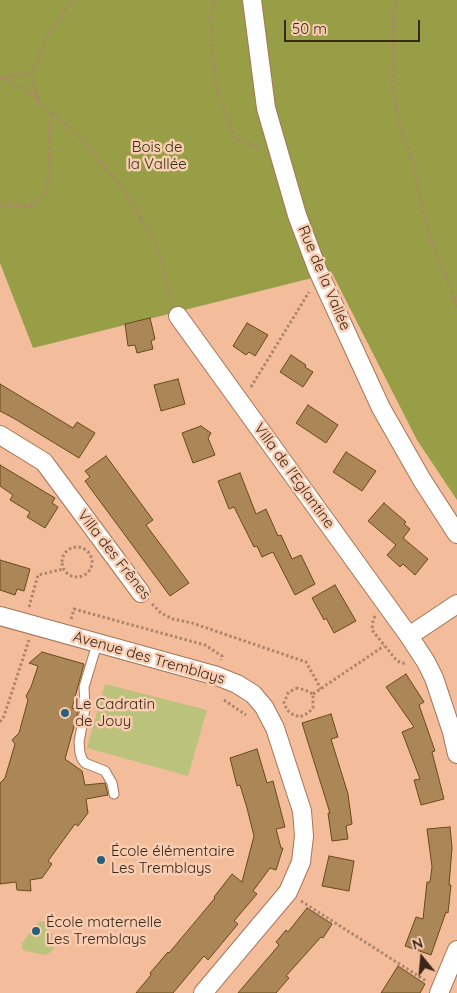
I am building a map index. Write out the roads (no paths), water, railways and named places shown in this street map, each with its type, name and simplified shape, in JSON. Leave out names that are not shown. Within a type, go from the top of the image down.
[{"type":"street","name":"Rue de la Vallée","points":[[252,0],[266,108],[297,215],[318,271],[382,408],[422,480],[457,534]]},
{"type":"street","name":"Villa de l'Eglantine","points":[[178,316],[409,636],[434,678],[452,732],[457,754]]},
{"type":"street","name":"Villa des Frênes","points":[[0,435],[44,462],[141,593]]},
{"type":"street","points":[[409,636],[457,604]]},
{"type":"street","name":"Avenue des Tremblays","points":[[0,616],[217,676],[237,684],[253,694],[264,707],[275,728],[302,811],[304,836],[301,862],[288,892],[203,993]]},
{"type":"street","points":[[440,991],[457,950]]},
{"type":"lane","points":[[97,644],[84,686],[85,709],[79,742],[80,753],[85,763],[105,771],[112,783],[114,794]]},
{"type":"place","name":"Le Cadratin de Jouy","points":[[65,713]]},
{"type":"place","name":"École élémentaire Les Tremblays","points":[[101,860]]},
{"type":"place","name":"École maternelle Les Tremblays","points":[[36,931]]},
{"type":"park label","name":"Bois de la Vallée","points":[[157,156]]}]
